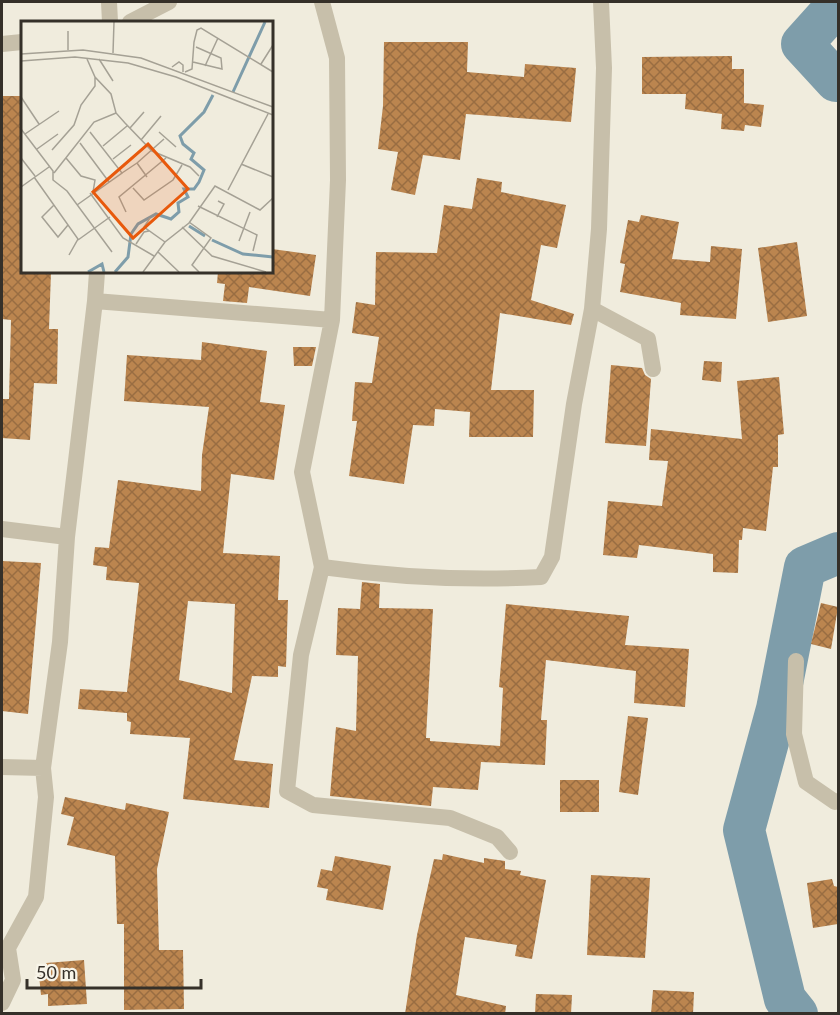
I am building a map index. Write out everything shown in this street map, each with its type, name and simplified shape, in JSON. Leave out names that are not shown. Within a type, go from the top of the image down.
[{"type":"street","points":[[109,2],[110,21]]},
{"type":"street","points":[[132,21],[169,2]]},
{"type":"street","points":[[322,2],[337,58],[338,180],[332,320],[302,472],[322,567],[301,656],[287,791],[313,805],[450,818],[497,837],[510,852]]},
{"type":"street","points":[[322,567],[378,574],[501,579],[541,577],[552,556],[574,404],[592,309],[599,229],[604,68],[601,2]]},
{"type":"street","points":[[2,44],[21,42]]},
{"type":"street","points":[[2,1003],[13,980],[8,948],[36,897],[46,797],[43,768],[60,642],[67,537],[97,273]]},
{"type":"street","points":[[95,301],[332,320]]},
{"type":"street","points":[[592,309],[648,339],[653,369]]},
{"type":"street","points":[[2,529],[67,537]]},
{"type":"street","points":[[796,661],[794,734],[807,782],[835,802],[838,801]]},
{"type":"street","points":[[2,767],[43,768]]},
{"type":"building","points":[[384,42],[468,42],[467,72],[524,77],[525,64],[576,68],[571,122],[466,114],[460,160],[423,155],[415,195],[391,190],[398,152],[378,149],[383,106]]},
{"type":"building","points":[[732,56],[732,69],[744,69],[744,103],[764,105],[761,127],[745,125],[744,131],[721,129],[722,114],[685,109],[686,94],[642,94],[642,57]]},
{"type":"building","points":[[2,96],[21,96],[21,273],[51,273],[49,329],[58,329],[57,384],[34,383],[30,440],[2,438],[2,399],[9,399],[11,320],[2,319]]},
{"type":"building","points":[[477,178],[502,182],[501,192],[566,205],[557,248],[541,245],[531,300],[574,314],[571,325],[500,313],[491,390],[534,390],[533,437],[469,437],[470,412],[435,409],[434,426],[413,425],[404,484],[349,476],[357,421],[352,421],[355,382],[372,383],[379,337],[352,333],[356,302],[375,305],[376,252],[437,253],[444,205],[472,209]]},
{"type":"building","points":[[641,215],[679,222],[672,259],[710,262],[711,246],[742,249],[736,319],[680,315],[681,303],[620,292],[625,264],[620,263],[628,220],[639,222]]},
{"type":"building","points":[[797,242],[807,316],[768,322],[758,248]]},
{"type":"building","points":[[273,249],[316,255],[310,296],[249,287],[247,303],[223,301],[225,284],[217,283],[218,273],[273,273]]},
{"type":"building","points":[[202,342],[267,351],[260,402],[285,405],[274,480],[231,474],[223,553],[280,556],[278,600],[288,600],[286,667],[278,666],[278,677],[252,676],[234,760],[273,764],[269,808],[183,799],[190,738],[130,734],[131,722],[127,721],[127,713],[78,709],[80,689],[127,692],[139,583],[106,580],[107,567],[93,565],[95,547],[109,548],[118,480],[201,491],[202,455],[209,407],[124,401],[127,355],[201,360]],"holes":[[[188,601],[235,604],[232,693],[179,680]]]},
{"type":"building","points":[[293,347],[316,347],[312,366],[294,366]]},
{"type":"building","points":[[704,361],[722,362],[721,382],[702,380]]},
{"type":"building","points":[[611,365],[642,368],[645,375],[651,379],[646,446],[605,443]]},
{"type":"building","points":[[779,377],[784,434],[778,435],[778,467],[773,467],[766,531],[743,528],[742,540],[739,540],[738,573],[713,572],[713,554],[639,545],[637,558],[603,555],[608,501],[662,506],[668,461],[649,460],[651,429],[742,439],[737,381]]},
{"type":"building","points":[[2,561],[41,563],[28,714],[2,711]]},
{"type":"building","points":[[362,582],[380,584],[379,608],[433,609],[426,738],[430,738],[430,741],[500,746],[503,688],[499,687],[506,604],[629,616],[625,645],[689,649],[685,707],[634,703],[636,671],[546,660],[541,720],[547,720],[545,765],[481,762],[478,790],[433,787],[431,806],[330,796],[336,727],[356,731],[358,656],[336,655],[338,608],[360,609]]},
{"type":"building","points":[[821,603],[838,607],[831,649],[811,644]]},
{"type":"building","points":[[628,716],[648,718],[638,795],[619,792]]},
{"type":"building","points":[[560,780],[599,780],[599,812],[560,812]]},
{"type":"building","points":[[65,797],[125,810],[126,803],[169,812],[157,869],[159,950],[183,950],[184,1009],[124,1010],[124,924],[117,924],[115,856],[67,845],[74,817],[61,814]]},
{"type":"building","points":[[443,854],[484,863],[484,858],[505,861],[505,869],[521,871],[520,875],[546,880],[532,959],[515,956],[517,945],[465,937],[456,995],[506,1006],[505,1014],[405,1014],[417,935],[434,859],[442,860]]},
{"type":"building","points":[[335,856],[391,866],[383,910],[326,900],[328,889],[317,887],[321,869],[332,871]]},
{"type":"building","points":[[591,875],[650,878],[645,958],[587,955]]},
{"type":"building","points":[[832,879],[834,886],[838,887],[838,924],[813,928],[807,883]]},
{"type":"building","points":[[84,960],[87,1004],[48,1006],[48,994],[41,995],[39,975],[47,975],[46,963]]},
{"type":"building","points":[[653,990],[694,992],[693,1014],[651,1014]]},
{"type":"building","points":[[536,994],[572,995],[571,1014],[535,1014]]},
{"type":"waterway","points":[[838,4],[802,44],[838,81]]},
{"type":"waterway","points":[[797,1014],[785,999],[744,830],[777,709],[805,567],[838,553]]}]
